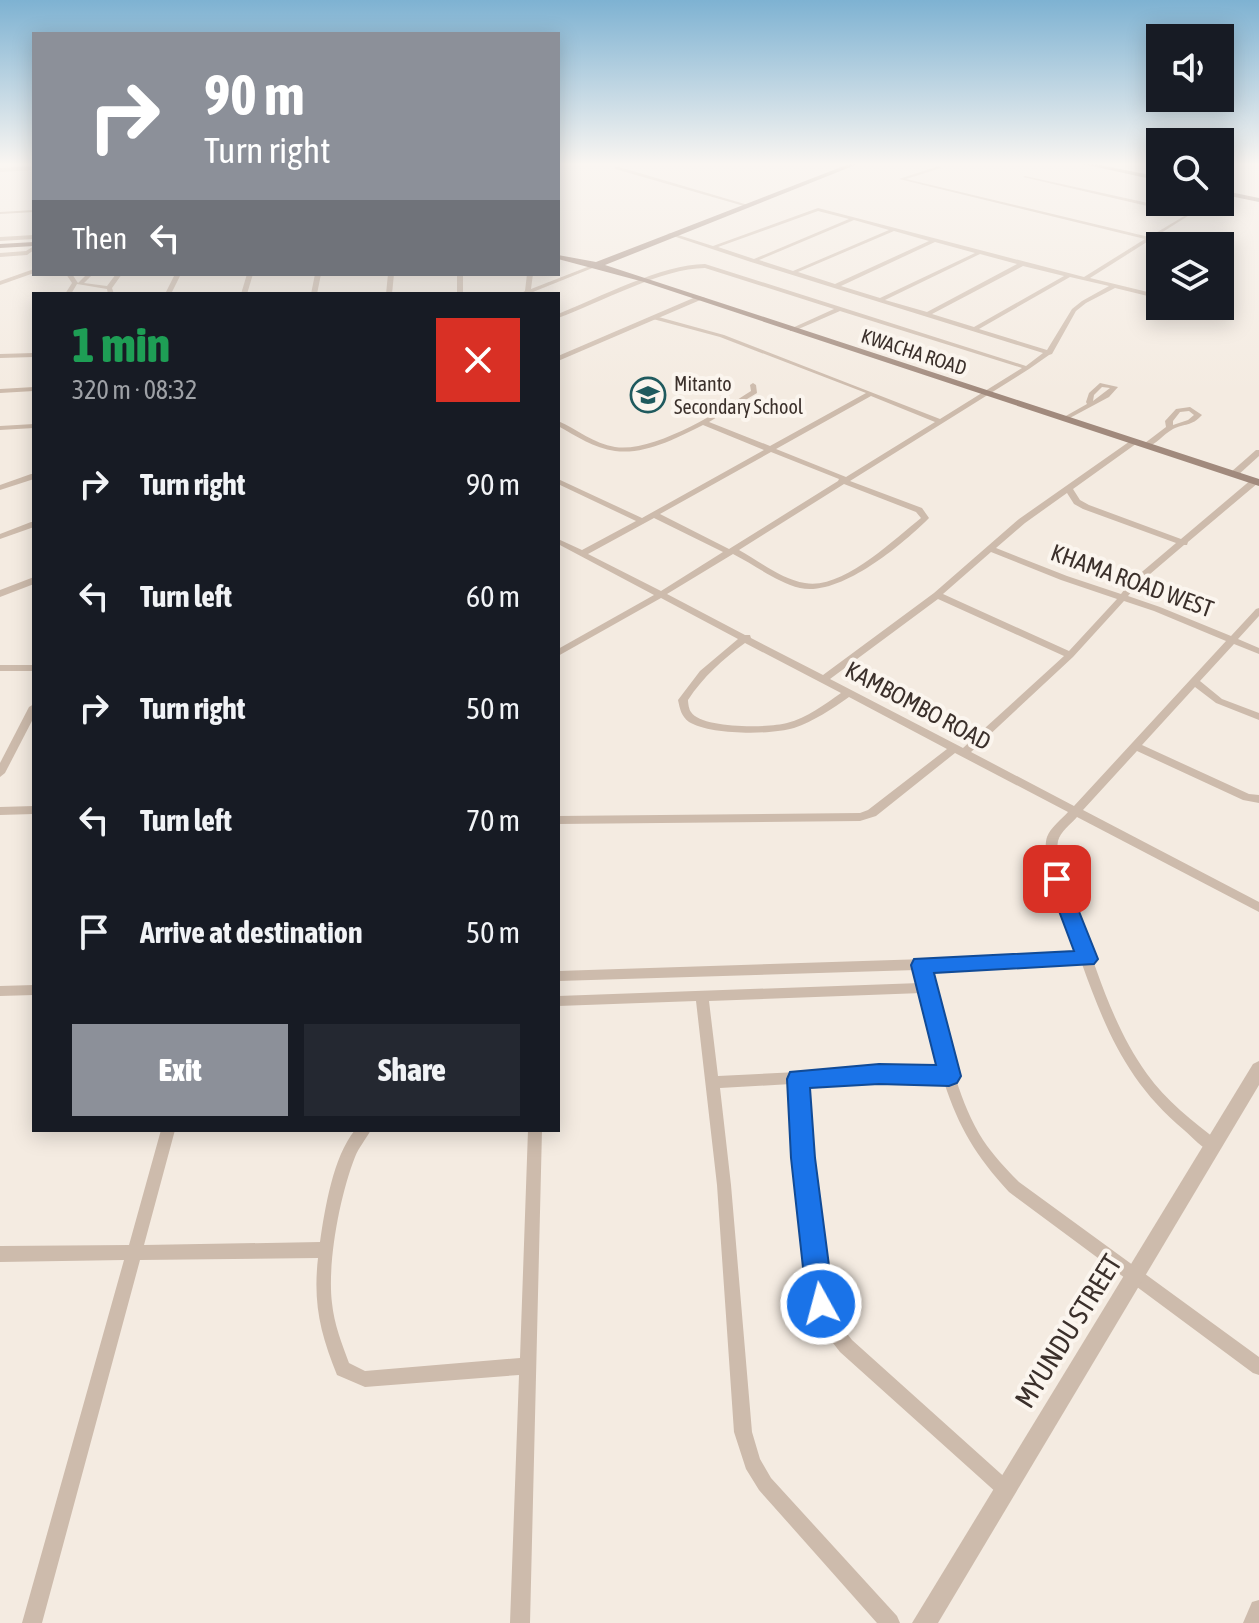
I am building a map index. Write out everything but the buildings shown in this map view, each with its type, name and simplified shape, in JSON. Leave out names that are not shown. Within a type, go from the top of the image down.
[{"type":"main road","points":[[597,265],[656,240]]},
{"type":"main road","points":[[1,241],[32,246]]},
{"type":"main road","name":"KWACHA ROAD","points":[[560,257],[646,280],[1257,482]]},
{"type":"street","points":[[687,240],[1050,353]]},
{"type":"street","points":[[712,248],[734,240]]},
{"type":"street","points":[[752,261],[803,240]]},
{"type":"street","points":[[792,273],[869,240]]},
{"type":"street","points":[[928,240],[1146,294]]},
{"type":"street","points":[[835,286],[933,241]]},
{"type":"street","points":[[1085,279],[1146,241]]},
{"type":"street","points":[[0,255],[27,253],[32,248]]},
{"type":"street","points":[[882,299],[979,253]]},
{"type":"street","points":[[928,314],[1022,264]]},
{"type":"street","points":[[529,292],[597,265]]},
{"type":"street","points":[[560,315],[646,280],[701,265],[1027,368]]},
{"type":"street","points":[[0,283],[32,272]]},
{"type":"street","points":[[71,276],[77,283],[110,291]]},
{"type":"street","points":[[70,292],[87,276]]},
{"type":"street","points":[[976,328],[1068,276]]},
{"type":"street","points":[[560,652],[662,594],[1050,353],[1059,342],[1071,313],[1114,286]]},
{"type":"street","points":[[560,358],[701,298]]},
{"type":"street","points":[[792,330],[838,309]]},
{"type":"street","points":[[655,318],[722,336],[939,421]]},
{"type":"street","points":[[0,356],[32,355]]},
{"type":"street","points":[[560,424],[612,449],[642,447],[702,422],[755,392],[753,385]]},
{"type":"street","points":[[0,391],[32,389]]},
{"type":"street","points":[[585,552],[871,393]]},
{"type":"street","points":[[1066,418],[1089,402]]},
{"type":"street","points":[[653,514],[804,586],[814,586],[854,573],[925,518],[919,510],[702,422]]},
{"type":"street","points":[[0,428],[32,426]]},
{"type":"street","points":[[0,440],[10,427]]},
{"type":"street","points":[[1148,445],[1170,428]]},
{"type":"street","points":[[825,678],[937,595],[1022,521],[1136,441]]},
{"type":"street","points":[[1234,474],[1259,452]]},
{"type":"street","points":[[0,488],[32,477]]},
{"type":"street","points":[[560,482],[642,521]]},
{"type":"street","points":[[560,820],[860,817],[872,813],[959,751],[1070,655],[1112,611],[1121,597],[1257,482]]},
{"type":"street","points":[[1069,489],[1077,502],[1086,507],[1184,543]]},
{"type":"street","points":[[0,537],[32,525]]},
{"type":"street","name":"KAMBOMBO ROAD","points":[[560,542],[585,552],[1259,907]]},
{"type":"street","points":[[560,554],[571,547]]},
{"type":"street","name":"KHAMA ROAD WEST","points":[[991,549],[1259,651]]},
{"type":"street","points":[[0,594],[32,581]]},
{"type":"street","points":[[937,595],[1070,655]]},
{"type":"street","points":[[1213,1146],[1170,1110],[1141,1077],[1119,1037],[1057,879],[1052,856],[1053,836],[1259,611]]},
{"type":"street","points":[[747,637],[710,665],[693,683],[683,700],[686,713],[695,721],[735,728],[789,726],[831,705],[849,692]]},
{"type":"street","points":[[0,668],[32,668]]},
{"type":"street","points":[[1195,682],[1219,701],[1259,717]]},
{"type":"street","points":[[0,773],[32,711]]},
{"type":"street","points":[[1135,746],[1247,797],[1259,799]]},
{"type":"street","points":[[0,811],[32,810]]},
{"type":"street","points":[[560,976],[1087,959]]},
{"type":"street","points":[[921,965],[949,1076],[973,1137],[988,1160],[1014,1187],[1259,1367]]},
{"type":"street","points":[[626,975],[627,998]]},
{"type":"street","points":[[560,1001],[928,988]]},
{"type":"street","points":[[0,991],[32,990]]},
{"type":"street","points":[[702,996],[724,1185],[743,1432],[752,1463],[765,1484],[890,1623]]},
{"type":"street","name":"MYUNDU STREET","points":[[924,1623],[1259,1069]]},
{"type":"street","points":[[712,1082],[879,1074],[949,1076]]},
{"type":"street","points":[[798,1079],[803,1158],[821,1304],[829,1324],[846,1346],[1004,1488]]},
{"type":"street","points":[[32,1623],[167,1132]]},
{"type":"street","points":[[361,1132],[355,1137],[344,1162],[327,1250],[323,1292],[335,1350],[343,1369],[365,1379],[526,1366]]},
{"type":"street","points":[[520,1623],[535,1132]]},
{"type":"street","points":[[0,1254],[327,1250]]},
{"type":"street","points":[[1253,1623],[1259,1609]]},
{"type":"place","name":"Mitanto Secondary School","points":[[648,395]]},
{"type":"route","points":[[821,1304],[803,1158],[798,1079],[879,1074],[949,1076],[921,965],[1087,959],[1057,879]]}]
